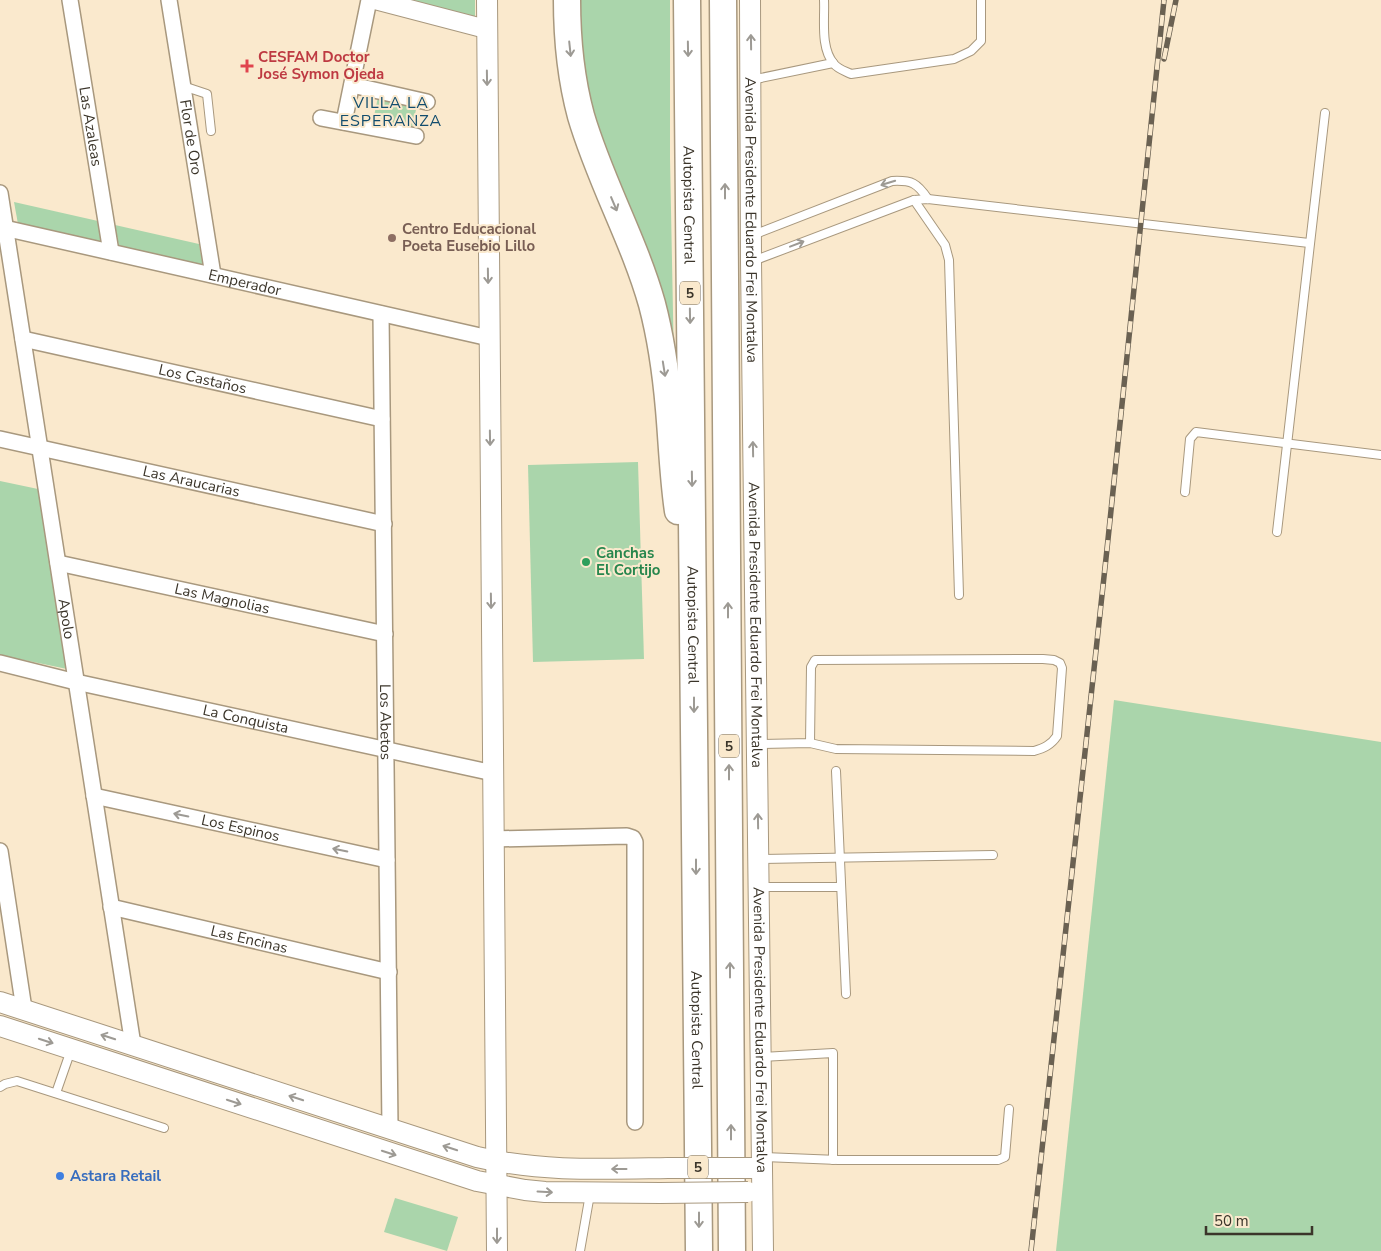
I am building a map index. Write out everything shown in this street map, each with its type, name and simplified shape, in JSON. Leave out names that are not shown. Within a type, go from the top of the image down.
[{"type":"highway","points":[[567,0],[574,86],[582,116],[652,304],[666,386],[676,498],[693,586]]},
{"type":"highway","name":"Autopista Central","points":[[687,0],[699,1251]]},
{"type":"highway","name":"5","points":[[724,4],[732,1251]]},
{"type":"main road","points":[[487,0],[497,1251]]},
{"type":"main road","name":"Avenida Presidente Eduardo Frei Montalva","points":[[750,0],[760,1058],[758,1164],[755,1191],[762,1251]]},
{"type":"main road","points":[[0,1002],[478,1158],[534,1167],[575,1169],[668,1168],[758,1164]]},
{"type":"main road","points":[[0,1026],[384,1152],[497,1185],[525,1190],[590,1193],[755,1191]]},
{"type":"main road","points":[[200,1091],[206,1069]]},
{"type":"street","name":"Las Azaleas","points":[[70,0],[111,252]]},
{"type":"street","name":"Flor de Oro","points":[[169,0],[213,275]]},
{"type":"street","points":[[344,122],[369,0]]},
{"type":"street","points":[[375,0],[486,30]]},
{"type":"street","points":[[352,85],[427,102]]},
{"type":"street","points":[[321,118],[416,136]]},
{"type":"street","name":"Apolo","points":[[0,193],[3,228],[23,339],[133,1045]]},
{"type":"street","name":"Emperador","points":[[3,228],[489,338]]},
{"type":"street","name":"Los Abetos","points":[[381,314],[390,1128]]},
{"type":"street","name":"Los Castaños","points":[[23,339],[382,419]]},
{"type":"street","name":"Las Araucarias","points":[[0,439],[384,524]]},
{"type":"street","name":"Las Magnolias","points":[[58,563],[385,634]]},
{"type":"street","name":"La Conquista","points":[[0,663],[76,682],[493,773]]},
{"type":"street","name":"Los Espinos","points":[[94,796],[387,860]]},
{"type":"street","points":[[493,838],[627,836],[633,838],[635,842],[635,1122]]},
{"type":"street","points":[[0,851],[24,1009]]},
{"type":"street","name":"Las Encinas","points":[[111,907],[389,972]]},
{"type":"lane","points":[[824,0],[826,47],[833,63],[851,74],[954,59],[972,51],[981,40],[981,0]]},
{"type":"lane","points":[[751,80],[833,63]]},
{"type":"lane","points":[[183,86],[207,94],[211,131]]},
{"type":"lane","points":[[1276,532],[1325,113]]},
{"type":"lane","points":[[751,235],[892,180],[906,180],[919,186],[928,199]]},
{"type":"lane","points":[[751,261],[914,200],[928,199],[1309,243]]},
{"type":"lane","points":[[914,200],[944,245],[949,260],[959,595]]},
{"type":"lane","points":[[1185,492],[1190,439],[1196,432],[1381,455]]},
{"type":"lane","points":[[757,744],[810,743],[836,749],[1034,751],[1052,743],[1057,736],[1062,668],[1060,663],[1054,660],[1043,659],[816,660],[811,667],[810,743]]},
{"type":"lane","points":[[836,771],[846,994]]},
{"type":"lane","points":[[758,859],[992,855]]},
{"type":"lane","points":[[758,888],[841,887]]},
{"type":"lane","points":[[56,1093],[71,1049]]},
{"type":"lane","points":[[760,1058],[833,1052],[834,1160]]},
{"type":"lane","points":[[0,1087],[17,1081],[164,1128]]},
{"type":"lane","points":[[758,1164],[834,1160],[998,1160],[1005,1157],[1009,1109]]},
{"type":"lane","points":[[580,1251],[590,1193]]},
{"type":"green space","points":[[413,0],[475,0],[475,18]]},
{"type":"green space","points":[[577,0],[670,0],[670,158],[674,364],[594,126],[583,83]]},
{"type":"green space","points":[[378,97],[417,105],[412,128],[373,121]]},
{"type":"green space","points":[[14,202],[98,221],[102,243],[18,224]]},
{"type":"green space","points":[[115,225],[199,244],[203,266],[119,247]]},
{"type":"green space","name":"Canchas El Cortijo","points":[[638,462],[644,659],[533,662],[528,465]]},
{"type":"green space","points":[[0,481],[38,489],[67,669],[0,655]]},
{"type":"green space","points":[[1114,700],[1381,742],[1381,1251],[1056,1251]]},
{"type":"green space","points":[[395,1198],[458,1217],[447,1251],[384,1232]]},
{"type":"railway","points":[[1031,1251],[1164,0]]},
{"type":"railway","points":[[1164,59],[1176,0]]},
{"type":"place","name":"CESFAM Doctor José Symon Ojeda","points":[[247,66]]},
{"type":"place","name":"Centro Educacional Poeta Eusebio Lillo","points":[[392,238]]},
{"type":"place","name":"Canchas El Cortijo","points":[[586,562]]},
{"type":"place","name":"Astara Retail","points":[[60,1176]]},
{"type":"district","name":"VILLA LA ESPERANZA","points":[[391,111]]}]
